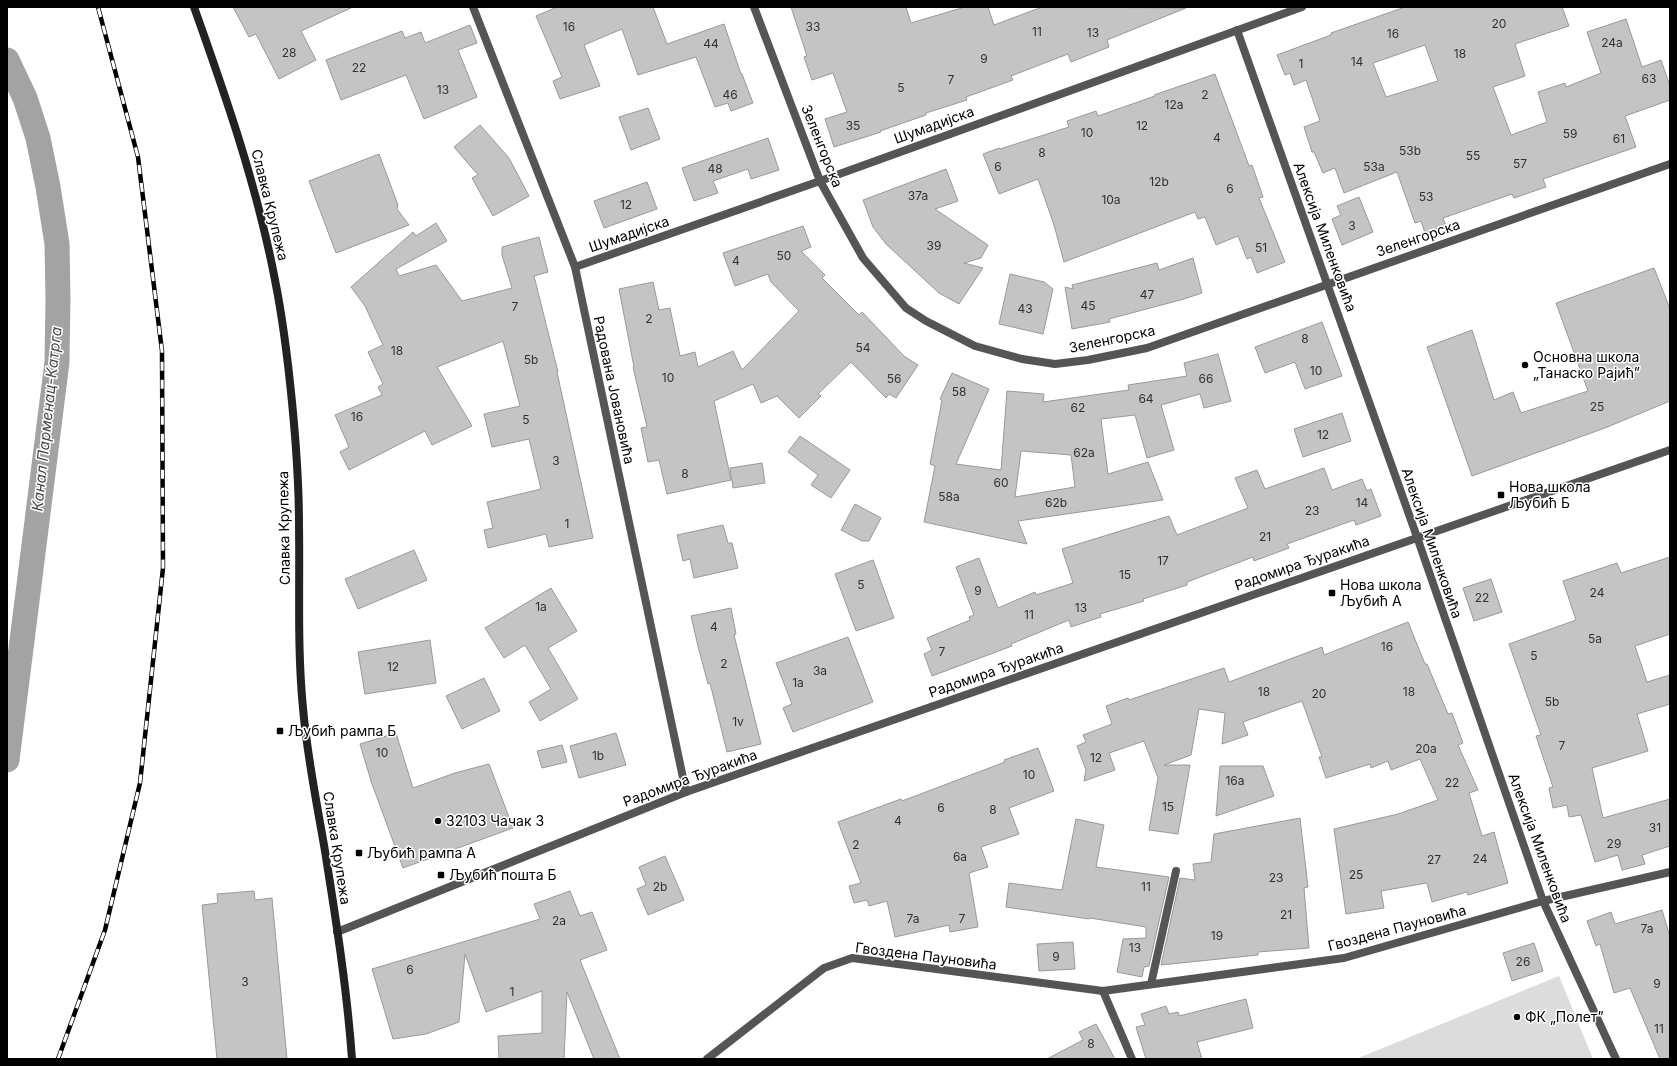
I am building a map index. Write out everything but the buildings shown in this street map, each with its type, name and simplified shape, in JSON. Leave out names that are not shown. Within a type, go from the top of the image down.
[{"type":"main road","name":"Славка Крупежа","points":[[194,7],[227,99],[251,177],[272,265],[283,324],[292,401],[298,489],[300,674],[307,748],[349,1014],[352,1059]]},
{"type":"street","name":"Радована Јовановића","points":[[473,7],[575,267],[686,792]]},
{"type":"street","name":"Зеленгорска","points":[[754,7],[820,181],[863,258],[906,308],[926,321],[975,346],[1022,359],[1055,364],[1088,360],[1147,348],[1328,283],[1670,164]]},
{"type":"street","name":"Шумадијска","points":[[575,267],[820,181],[1302,7]]},
{"type":"street","name":"Алексија Миленковића","points":[[1237,30],[1328,283],[1543,901],[1616,1059]]},
{"type":"street","name":"Радомира Ђуракића","points":[[337,932],[686,792],[1670,450]]},
{"type":"street","points":[[1151,984],[1176,871]]},
{"type":"street","name":"Гвоздена Пауновића","points":[[707,1059],[824,968],[852,958],[1103,991],[1344,958],[1543,901],[1670,872]]},
{"type":"street","points":[[1103,991],[1132,1059]]},
{"type":"shaded area","name":"ФК „Полет”","points":[[1559,976],[1593,1059],[1356,1059]]},
{"type":"waterway","name":"Канал Парменац-Катрга","points":[[7,60],[25,98],[38,138],[57,244],[58,299],[57,362],[7,760]]},
{"type":"railway","points":[[58,1059],[105,930],[140,783],[163,568],[162,351],[138,157],[98,7]]},
{"type":"place","name":"Основна школа „Танаско Рајић”","points":[[1525,365]]},
{"type":"place","name":"Нова школа Љубић Б","points":[[1501,495]]},
{"type":"place","name":"Нова школа Љубић А","points":[[1332,593]]},
{"type":"place","name":"Љубић рампа Б","points":[[280,731]]},
{"type":"place","name":"32103 Чачак 3","points":[[438,821]]},
{"type":"place","name":"Љубић рампа А","points":[[359,853]]},
{"type":"place","name":"Љубић пошта Б","points":[[441,875]]},
{"type":"place","name":"ФК „Полет”","points":[[1517,1017]]}]
